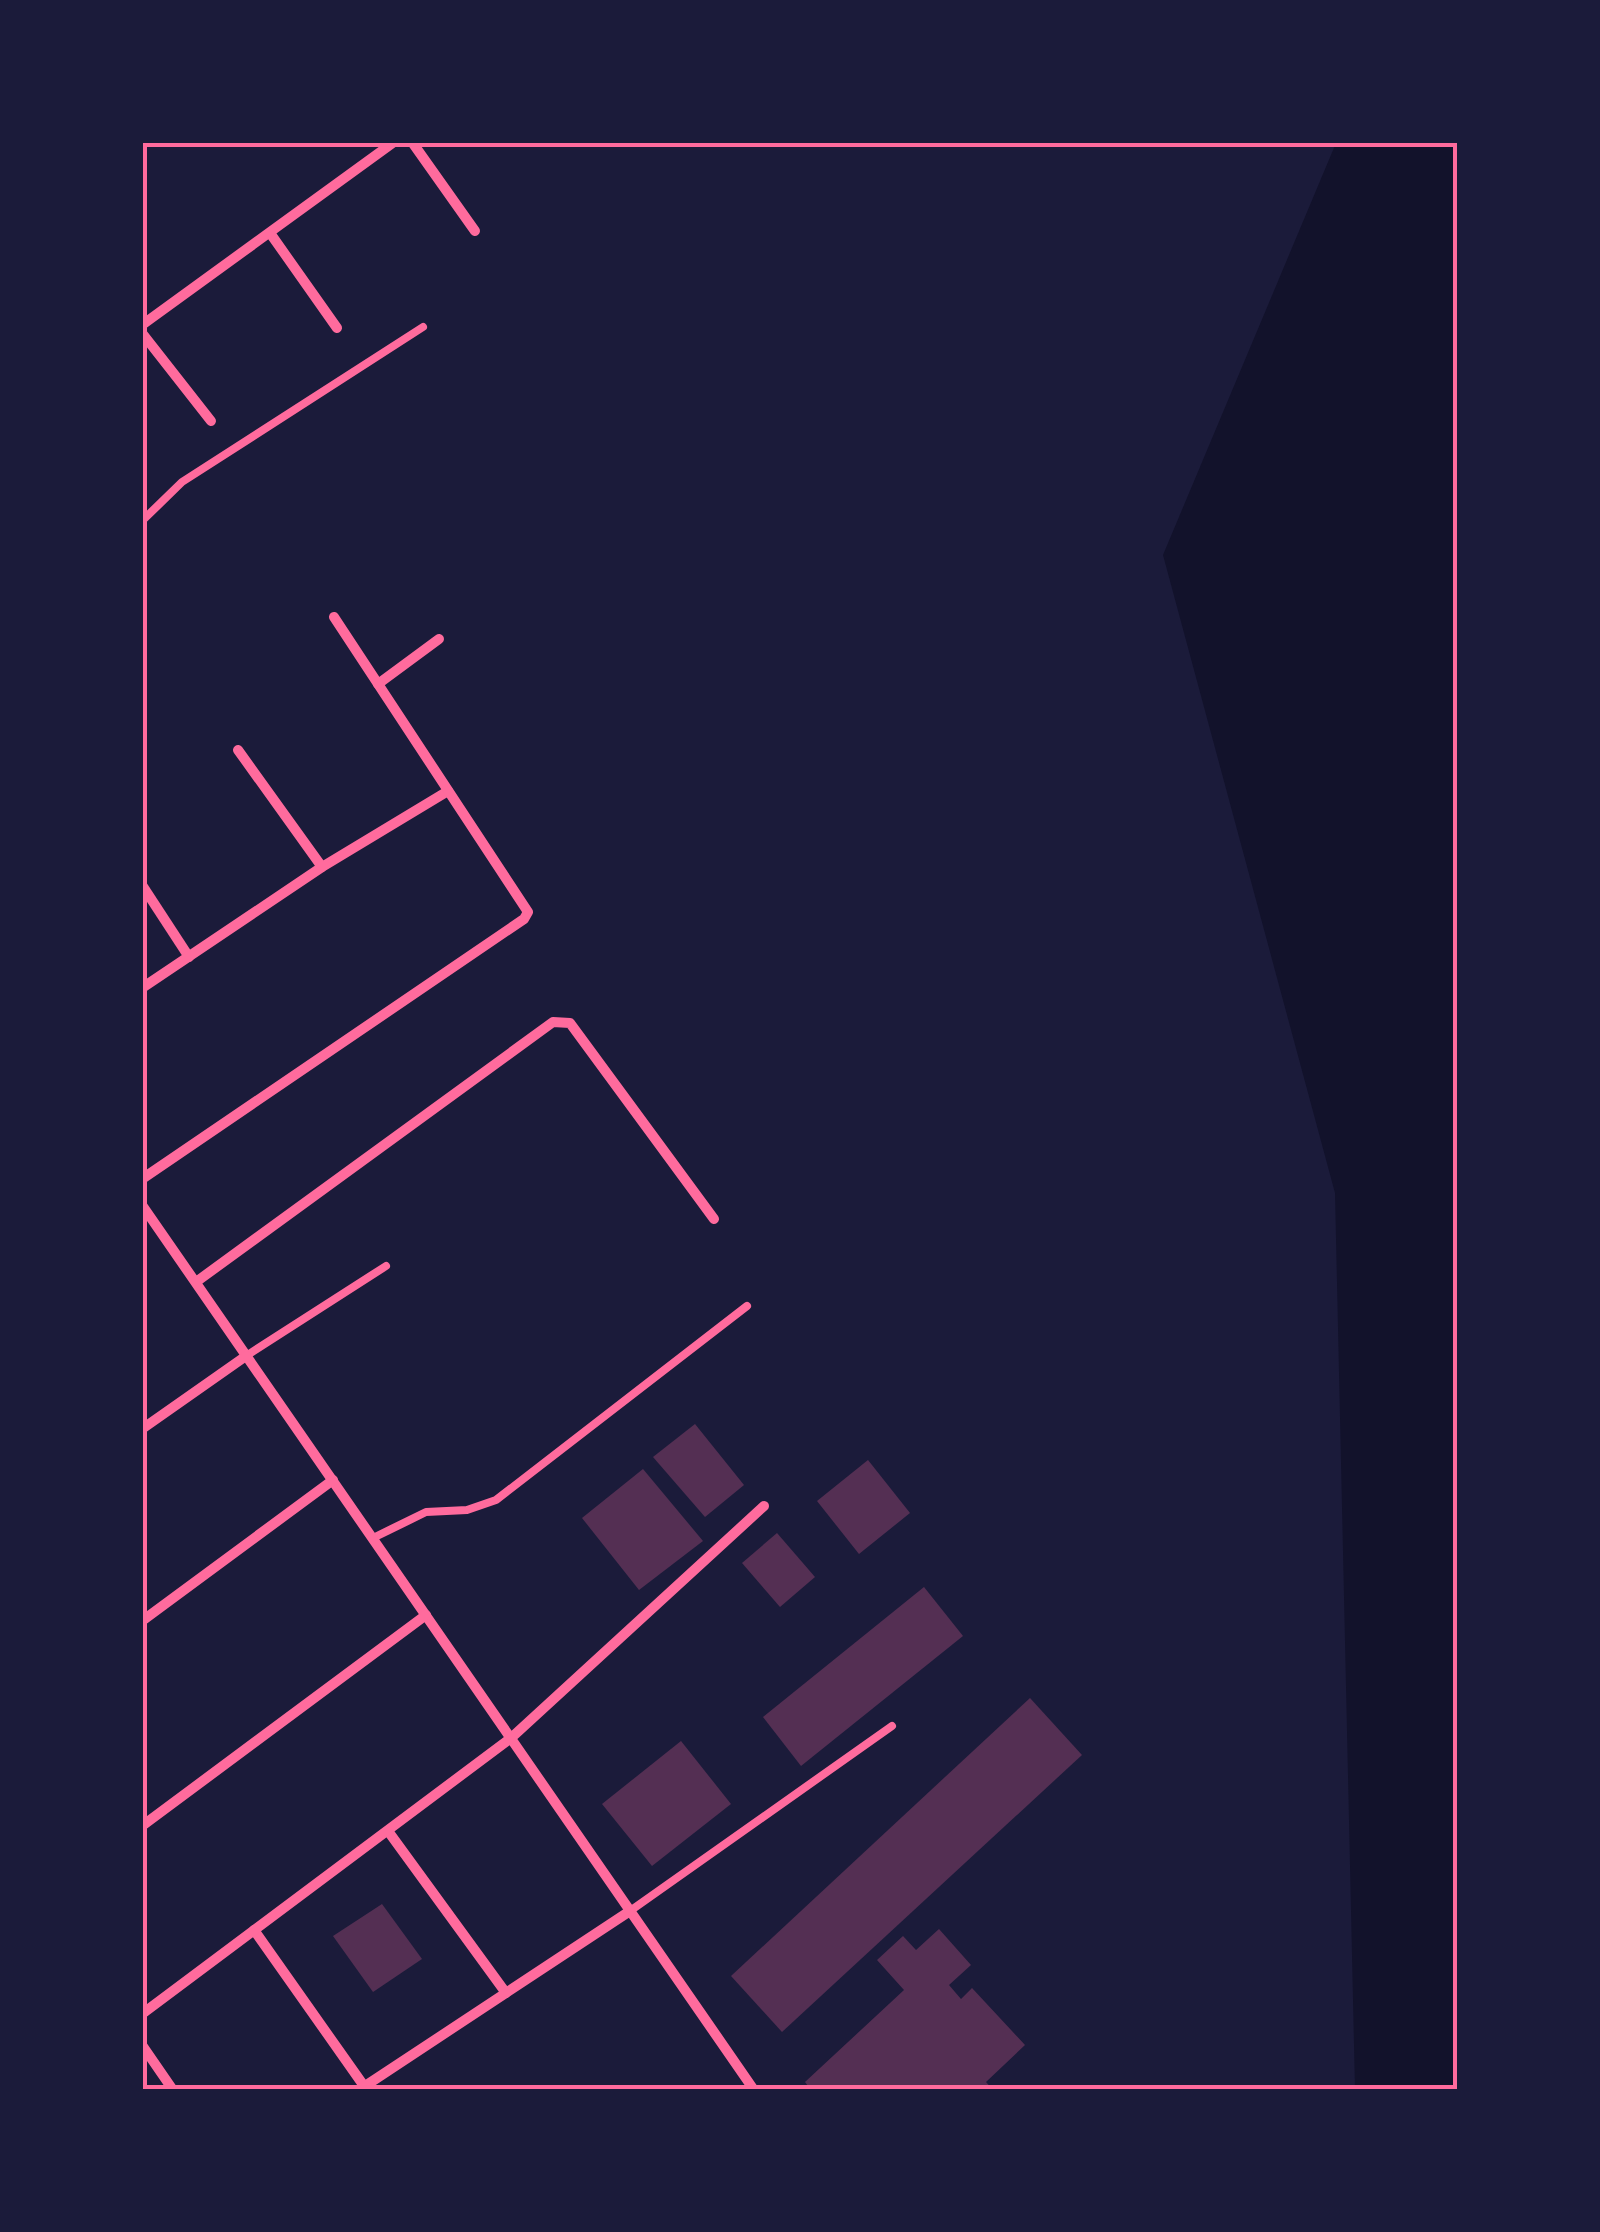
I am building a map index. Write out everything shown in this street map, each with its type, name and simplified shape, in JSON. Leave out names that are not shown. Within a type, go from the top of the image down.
[{"type":"street","points":[[142,326],[394,142]]},
{"type":"street","points":[[412,142],[475,232]]},
{"type":"street","points":[[270,233],[337,328]]},
{"type":"street","points":[[142,334],[211,421]]},
{"type":"street","points":[[142,1179],[524,920],[528,912],[334,616]]},
{"type":"street","points":[[378,684],[439,638]]},
{"type":"street","points":[[238,750],[322,867]]},
{"type":"street","points":[[142,988],[322,867],[448,791]]},
{"type":"street","points":[[142,885],[189,957]]},
{"type":"street","points":[[196,1282],[553,1022],[570,1023],[714,1219]]},
{"type":"street","points":[[142,1205],[754,2090]]},
{"type":"street","points":[[142,1231],[154,1223]]},
{"type":"street","points":[[142,1429],[246,1356]]},
{"type":"street","points":[[142,1622],[333,1480]]},
{"type":"street","points":[[142,2014],[511,1738],[764,1506]]},
{"type":"street","points":[[142,1826],[426,1615]]},
{"type":"street","points":[[388,1831],[506,1993]]},
{"type":"street","points":[[254,1930],[362,2088],[630,1911]]},
{"type":"street","points":[[142,2045],[172,2090]]},
{"type":"lane","points":[[142,521],[182,482],[423,326]]},
{"type":"lane","points":[[246,1356],[386,1266]]},
{"type":"lane","points":[[373,1538],[426,1512],[466,1510],[496,1500],[747,1306]]},
{"type":"lane","points":[[630,1911],[892,1726]]},
{"type":"shaded area","points":[[1336,143],[1457,143],[1457,2089],[1355,2089],[1335,1193],[1163,555]]},
{"type":"building","points":[[695,1424],[744,1485],[705,1517],[653,1457]]},
{"type":"building","points":[[868,1460],[910,1513],[859,1554],[817,1501]]},
{"type":"building","points":[[643,1469],[703,1541],[639,1590],[582,1518]]},
{"type":"building","points":[[777,1533],[815,1577],[780,1607],[742,1563]]},
{"type":"building","points":[[924,1587],[963,1636],[801,1766],[763,1717]]},
{"type":"building","points":[[1030,1698],[1082,1755],[782,2032],[731,1976]]},
{"type":"building","points":[[681,1741],[731,1804],[652,1866],[602,1804]]},
{"type":"building","points":[[382,1904],[422,1959],[373,1992],[333,1936]]},
{"type":"building","points":[[939,1929],[971,1965],[949,1985],[961,1999],[972,1988],[1025,2045],[986,2082],[993,2090],[811,2090],[805,2082],[904,1990],[877,1960],[903,1936],[916,1950]]}]
